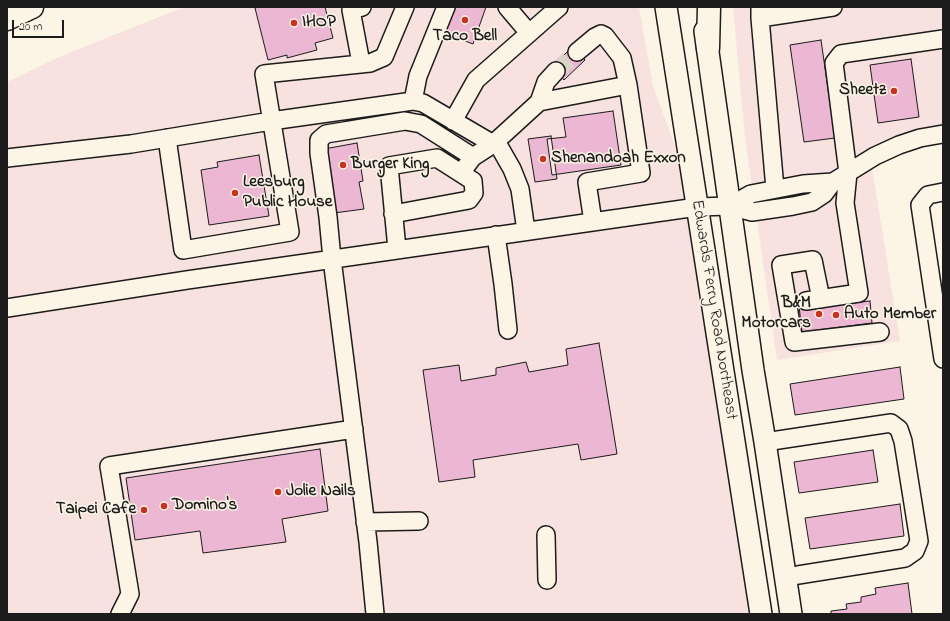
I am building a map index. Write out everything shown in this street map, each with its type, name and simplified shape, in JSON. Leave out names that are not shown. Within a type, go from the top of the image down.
[{"type":"highway","points":[[7,19],[32,7]]},
{"type":"highway","points":[[708,48],[709,7]]},
{"type":"main road","name":"Edwards Ferry Road Northeast","points":[[666,7],[761,614]]},
{"type":"main road","name":"Edwards Ferry Road Northeast","points":[[702,7],[753,370],[791,614]]},
{"type":"street","points":[[362,7],[351,10],[362,63]]},
{"type":"street","points":[[167,138],[183,250],[290,232],[264,74],[370,62],[384,57],[405,7]]},
{"type":"street","points":[[413,101],[418,76],[446,7]]},
{"type":"street","points":[[507,7],[529,33]]},
{"type":"street","points":[[453,120],[476,80],[559,7]]},
{"type":"street","points":[[775,189],[760,13],[833,7]]},
{"type":"street","points":[[577,52],[594,37],[601,34],[605,36],[622,58],[628,85],[641,173],[587,182],[593,222]]},
{"type":"street","points":[[880,332],[794,342],[781,265],[813,260],[814,300],[859,293],[845,203],[848,173],[834,63],[840,54],[943,39]]},
{"type":"street","points":[[461,173],[473,158],[493,144],[539,102],[546,82],[556,71]]},
{"type":"street","points":[[539,102],[628,85]]},
{"type":"street","points":[[7,158],[131,144],[271,121],[413,101],[423,103],[500,148],[512,168],[520,189],[526,231]]},
{"type":"street","points":[[375,614],[319,140],[326,134],[404,121],[421,124],[473,158]]},
{"type":"street","points":[[7,308],[186,280],[697,207],[730,206],[752,212],[793,206],[812,202],[824,194],[833,182],[875,156],[899,145],[920,138],[943,134]]},
{"type":"street","points":[[393,214],[469,200],[474,193],[473,181],[437,158],[389,166],[393,214],[396,250]]},
{"type":"street","points":[[730,206],[751,194],[803,184],[833,182]]},
{"type":"street","points":[[943,192],[928,195],[920,205],[943,359]]},
{"type":"street","points":[[496,235],[508,330]]},
{"type":"street","points":[[765,442],[891,423],[899,429],[903,441],[919,541],[915,551],[905,558],[785,578]]},
{"type":"street","points":[[120,614],[130,594],[108,466],[354,429]]},
{"type":"street","points":[[365,522],[419,521]]},
{"type":"street","points":[[546,535],[547,580]]},
{"type":"shaded area","points":[[184,7],[639,7],[653,86],[697,207],[761,614],[7,614],[7,82],[61,56]]},
{"type":"shaded area","points":[[733,7],[943,7],[943,131],[869,149],[900,341],[777,360],[745,138]]},
{"type":"building","name":"IHOP","points":[[325,7],[333,38],[315,43],[317,50],[287,58],[287,55],[268,60],[255,8]]},
{"type":"building","name":"Taco Bell","points":[[453,7],[486,7],[473,44],[444,33]]},
{"type":"building","name":"Sheetz","points":[[821,40],[835,138],[804,142],[790,45]]},
{"type":"building","points":[[573,47],[585,60],[564,80],[551,66]]},
{"type":"building","name":"Sheetz","points":[[911,59],[919,117],[878,123],[870,65]]},
{"type":"building","points":[[613,111],[621,165],[552,175],[547,139],[566,137],[563,118]]},
{"type":"building","name":"Shenandoah Exxon","points":[[551,136],[557,179],[535,182],[528,139]]},
{"type":"building","name":"Burger King","points":[[357,143],[363,181],[359,182],[364,209],[334,213],[324,149]]},
{"type":"building","name":"Leesburg Public House","points":[[259,155],[269,216],[209,225],[201,170],[218,167],[217,162]]},
{"type":"building","name":"Auto Member","points":[[870,301],[872,323],[802,332],[799,306],[827,302],[827,306]]},
{"type":"building","points":[[599,343],[617,454],[581,460],[578,444],[473,460],[475,477],[439,482],[423,370],[459,365],[461,381],[496,375],[496,368],[526,362],[529,372],[568,365],[566,349]]},
{"type":"building","points":[[900,367],[904,399],[795,415],[790,384]]},
{"type":"building","points":[[320,449],[328,511],[282,519],[286,542],[203,553],[200,531],[135,540],[126,478]]},
{"type":"building","points":[[873,450],[878,482],[799,493],[794,462]]},
{"type":"building","points":[[900,504],[904,536],[810,549],[805,518]]},
{"type":"building","points":[[908,583],[912,614],[831,614],[831,611],[847,609],[846,604],[861,602],[861,597],[876,594],[875,588]]},
{"type":"tunnel","points":[[556,71],[577,52]]},
{"type":"place","name":"Taco Bell","points":[[465,20]]},
{"type":"place","name":"IHOP","points":[[294,23]]},
{"type":"place","name":"Sheetz","points":[[894,91]]},
{"type":"place","name":"Shenandoah Exxon","points":[[543,159]]},
{"type":"place","name":"Burger King","points":[[343,165]]},
{"type":"place","name":"Leesburg Public House","points":[[235,193]]},
{"type":"place","name":"B&M Motorcars","points":[[819,314]]},
{"type":"place","name":"Auto Member","points":[[836,315]]},
{"type":"place","name":"Jolie Nails","points":[[278,492]]},
{"type":"place","name":"Domino's","points":[[164,506]]},
{"type":"place","name":"Taipei Cafe","points":[[144,510]]}]
